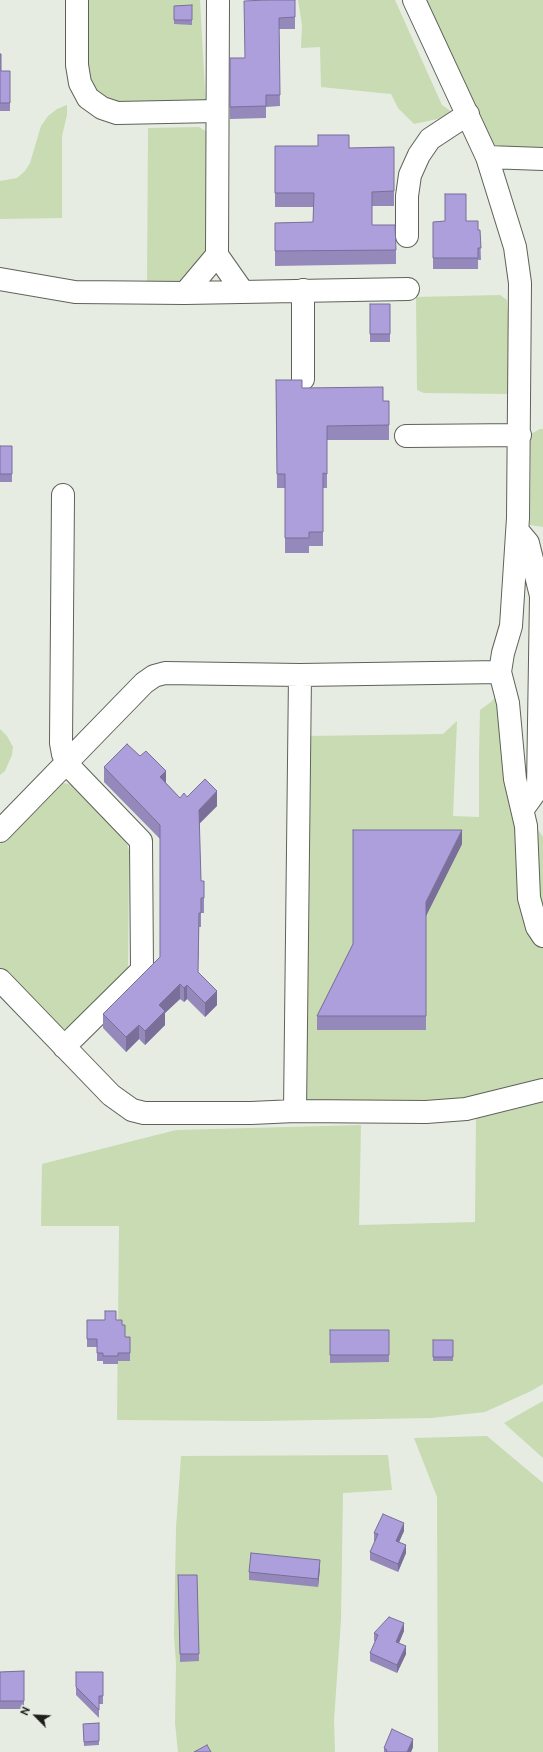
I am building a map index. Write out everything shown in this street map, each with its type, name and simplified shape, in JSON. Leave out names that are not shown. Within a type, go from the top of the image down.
[{"type":"street","points":[[77,0],[77,65],[80,84],[88,98],[102,108],[117,113],[217,111]]},
{"type":"street","points":[[218,0],[217,255],[243,292]]},
{"type":"street","points":[[414,0],[487,157],[515,247],[520,283],[520,435],[517,530],[510,626],[500,672],[508,703],[515,779],[526,826],[529,898],[537,927],[543,936]]},
{"type":"street","points":[[407,236],[406,196],[410,175],[419,154],[430,139],[468,114]]},
{"type":"street","points":[[487,157],[543,159]]},
{"type":"street","points":[[185,293],[217,255]]},
{"type":"street","points":[[0,279],[75,292],[185,293],[408,289]]},
{"type":"street","points":[[303,290],[303,379]]},
{"type":"street","points":[[406,436],[520,435]]},
{"type":"street","points":[[63,495],[61,743],[67,764],[141,841],[142,970],[64,1047]]},
{"type":"street","points":[[517,530],[528,543],[541,596],[538,788],[522,809]]},
{"type":"street","points":[[0,831],[67,764],[144,683],[154,676],[165,674],[300,675],[500,672]]},
{"type":"street","points":[[296,1111],[300,675]]},
{"type":"street","points":[[0,980],[111,1094],[132,1110],[152,1113],[251,1114],[296,1111],[426,1112],[466,1109],[543,1090]]},
{"type":"green space","points":[[84,0],[200,0],[206,109],[102,103],[85,86]]},
{"type":"green space","points":[[298,0],[395,0],[442,105],[456,115],[414,124],[398,108],[391,94],[321,87],[320,47],[301,48],[302,25]]},
{"type":"green space","points":[[422,0],[543,0],[543,151],[493,148]]},
{"type":"green space","points":[[67,105],[67,115],[62,136],[62,218],[0,219],[0,181],[17,178],[25,171],[30,163],[41,126],[48,116],[57,109]]},
{"type":"green space","points":[[199,127],[207,132],[210,250],[183,282],[147,286],[148,128]]},
{"type":"green space","points":[[500,295],[507,300],[510,346],[510,394],[424,393],[417,390],[416,297]]},
{"type":"green space","points":[[543,429],[543,527],[530,525],[531,434]]},
{"type":"green space","points":[[505,686],[512,749],[537,828],[543,837],[543,1083],[456,1104],[304,1105],[308,736],[443,734],[457,721],[453,816],[479,817],[480,710],[491,702]]},
{"type":"green space","points":[[0,729],[7,736],[13,747],[12,755],[5,771],[0,775]]},
{"type":"green space","points":[[63,783],[74,785],[127,844],[129,851],[128,973],[71,1030],[53,1026],[0,972],[0,844]]},
{"type":"green space","points":[[543,1100],[543,1384],[485,1412],[431,1418],[260,1421],[117,1420],[119,1226],[41,1226],[42,1164],[176,1130],[361,1125],[359,1225],[475,1222],[476,1117]]},
{"type":"green space","points":[[543,1401],[543,1458],[504,1423]]},
{"type":"green space","points":[[487,1436],[543,1483],[543,1752],[438,1752],[437,1497],[414,1438]]},
{"type":"green space","points":[[388,1455],[392,1490],[343,1493],[341,1620],[334,1720],[335,1752],[178,1752],[175,1723],[176,1664],[174,1635],[176,1528],[181,1456]]},
{"type":"building","points":[[295,0],[295,17],[279,18],[280,95],[266,95],[266,106],[230,107],[230,58],[245,58],[244,1]]},
{"type":"building","points":[[192,5],[192,20],[174,20],[174,6]]},
{"type":"building","points":[[0,54],[1,71],[10,71],[10,103],[0,103]]},
{"type":"building","points":[[318,135],[349,135],[349,148],[394,147],[394,191],[372,192],[372,225],[395,225],[396,250],[275,251],[275,223],[313,222],[314,193],[275,193],[275,146],[318,146]]},
{"type":"building","points":[[445,194],[466,194],[466,221],[478,221],[478,230],[480,230],[481,248],[478,248],[478,258],[433,258],[433,222],[445,221]]},
{"type":"building","points":[[370,304],[390,304],[390,334],[370,334]]},
{"type":"building","points":[[276,380],[302,380],[302,388],[383,387],[383,401],[389,401],[389,425],[327,426],[327,474],[323,473],[323,532],[309,532],[309,538],[285,538],[285,474],[277,474]]},
{"type":"building","points":[[0,446],[12,446],[12,474],[0,474]]},
{"type":"building","points":[[127,744],[140,756],[146,751],[166,771],[160,777],[180,798],[184,793],[187,797],[205,779],[217,791],[199,810],[201,881],[204,881],[204,898],[201,898],[201,913],[199,913],[198,972],[217,991],[205,1003],[187,985],[184,988],[180,984],[159,1005],[165,1011],[145,1031],[139,1025],[126,1037],[103,1014],[160,957],[160,825],[104,767]]},
{"type":"building","points":[[353,830],[462,830],[426,902],[426,1016],[317,1016],[353,944]]},
{"type":"building","points":[[105,1311],[116,1311],[116,1320],[122,1320],[122,1325],[125,1325],[125,1337],[130,1337],[130,1353],[118,1353],[118,1356],[103,1356],[103,1353],[97,1353],[97,1339],[87,1339],[87,1320],[105,1320]]},
{"type":"building","points":[[330,1330],[389,1330],[389,1355],[330,1355]]},
{"type":"building","points":[[433,1340],[453,1340],[453,1357],[433,1357]]},
{"type":"building","points":[[383,1514],[404,1523],[396,1541],[406,1545],[398,1564],[370,1552],[378,1534],[374,1533]]},
{"type":"building","points":[[251,1553],[320,1560],[318,1579],[249,1572]]},
{"type":"building","points":[[178,1575],[197,1575],[199,1654],[180,1654]]},
{"type":"building","points":[[389,1617],[404,1623],[396,1642],[406,1646],[397,1665],[370,1653],[378,1635],[374,1633]]},
{"type":"building","points":[[24,1671],[24,1701],[0,1701],[0,1672]]},
{"type":"building","points":[[76,1672],[103,1672],[103,1696],[99,1696],[99,1710],[76,1687]]},
{"type":"building","points":[[99,1723],[99,1741],[84,1742],[83,1724]]},
{"type":"building","points":[[392,1729],[413,1739],[407,1752],[386,1752],[387,1750],[384,1748]]},
{"type":"building","points":[[207,1745],[211,1752],[194,1752]]}]
